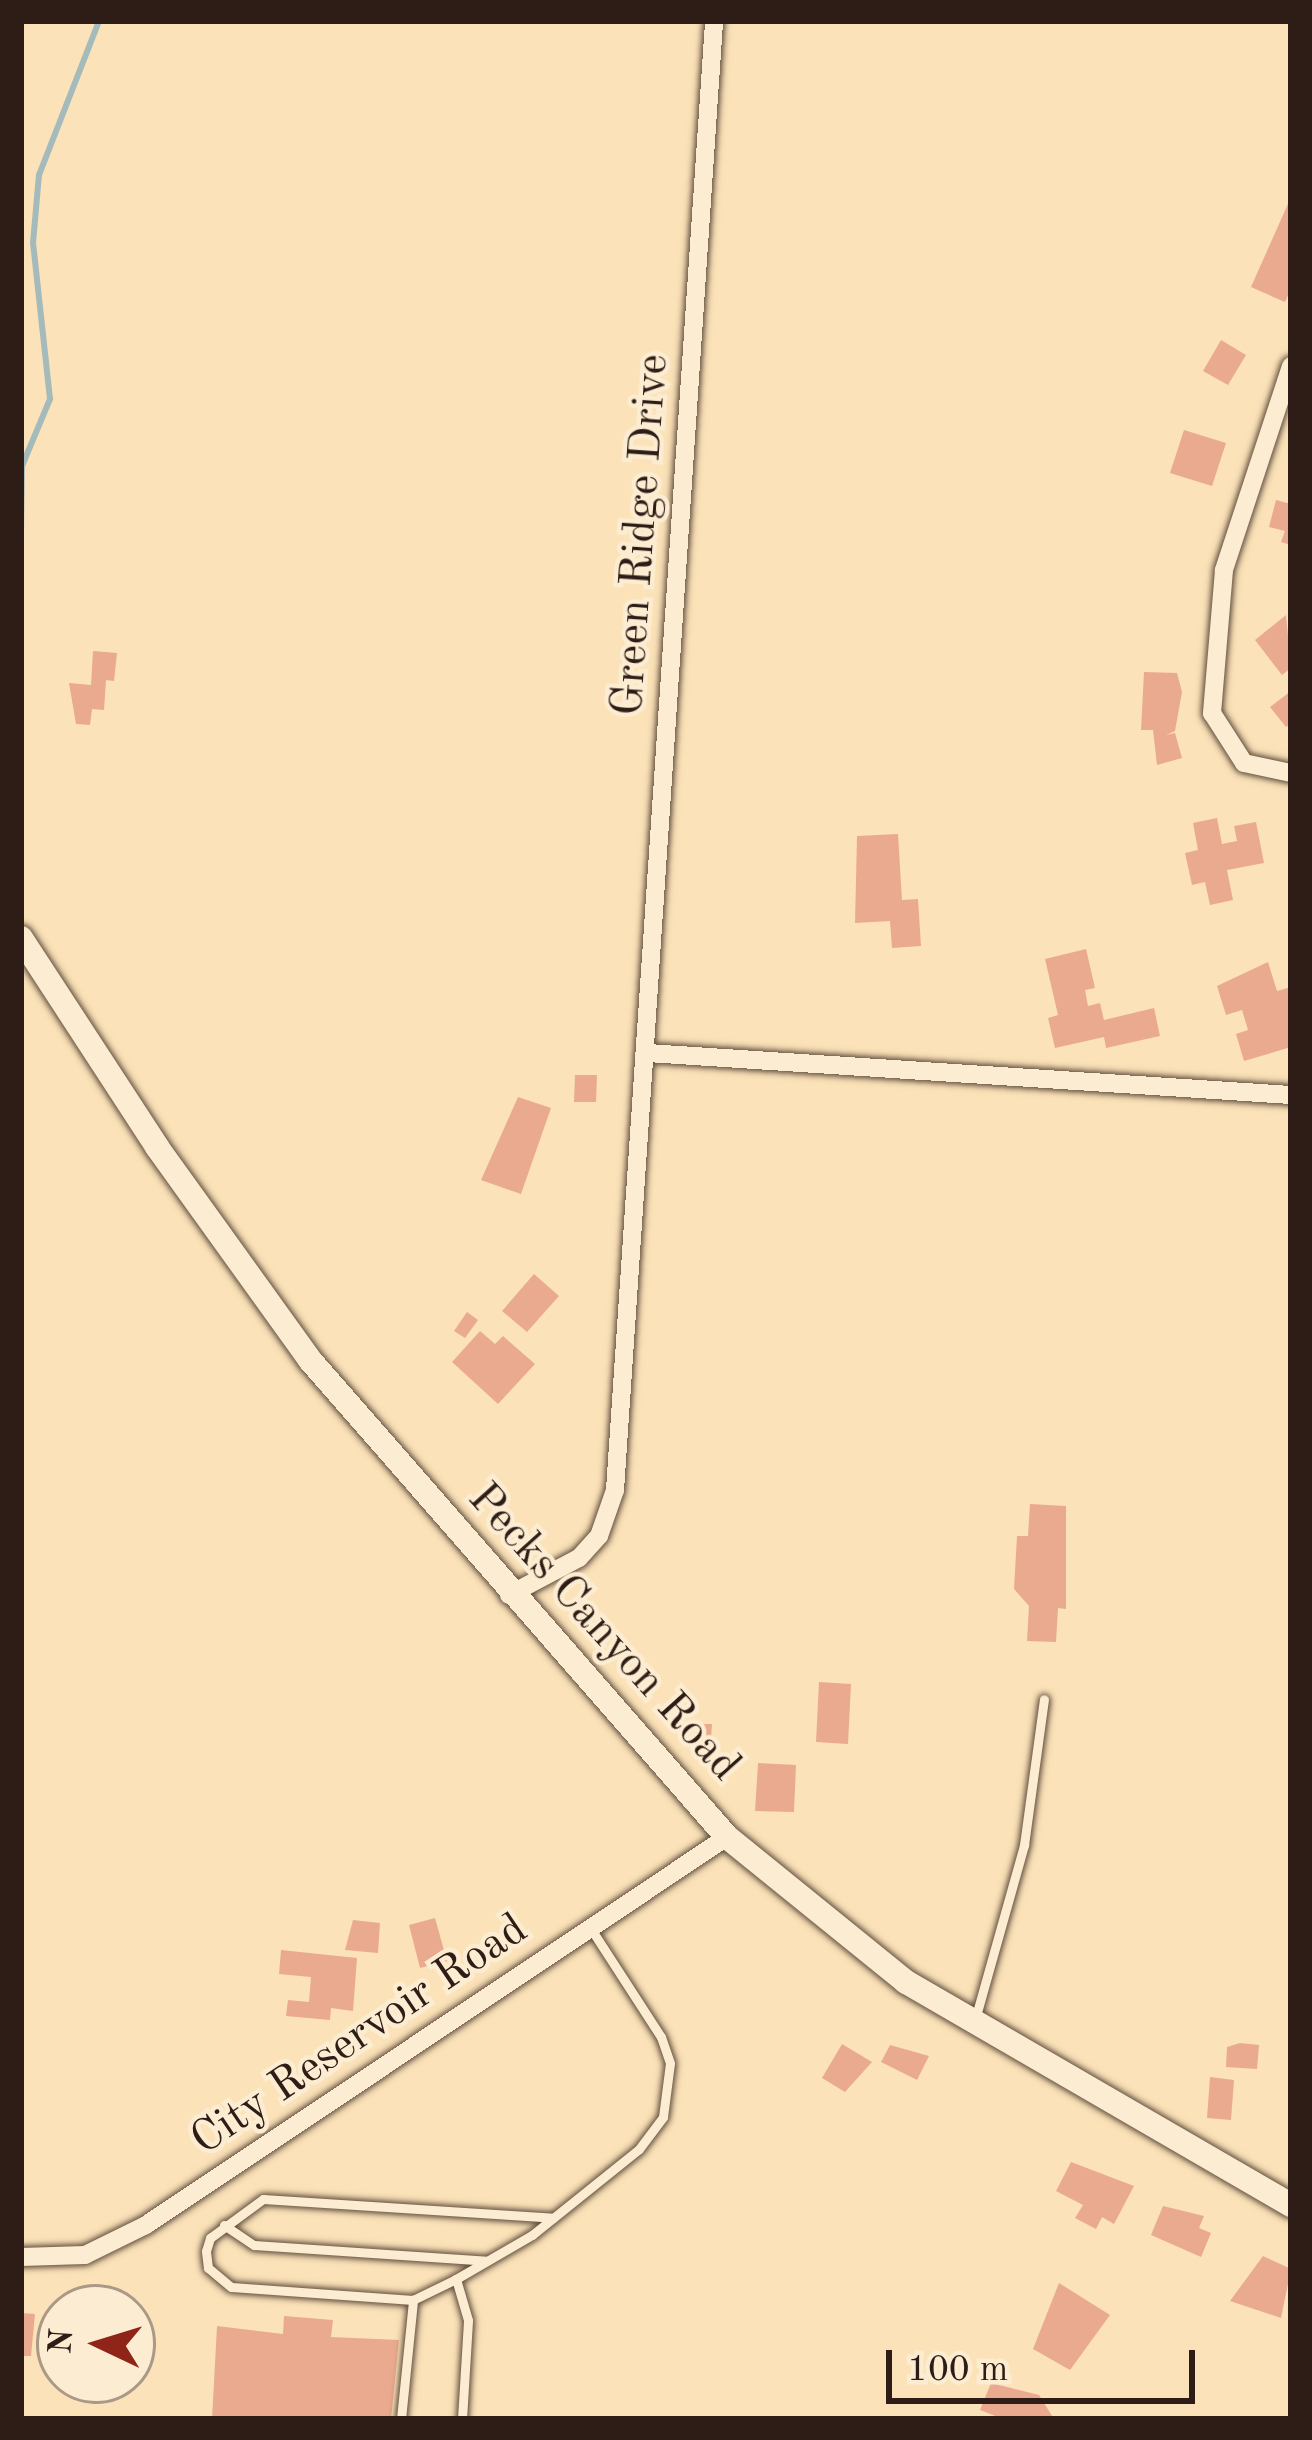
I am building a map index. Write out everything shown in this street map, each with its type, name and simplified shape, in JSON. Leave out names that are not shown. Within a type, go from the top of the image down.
[{"type":"street","name":"Green Ridge Drive","points":[[509,1594],[579,1558],[607,1521],[648,1053],[714,21]]},
{"type":"street","points":[[1291,366],[1224,570],[1212,713],[1244,763],[1291,773]]},
{"type":"street","name":"Pecks Canyon Road","points":[[24,945],[157,1147],[310,1360],[509,1594],[727,1837],[906,1982],[1291,2205]]},
{"type":"street","points":[[648,1053],[1291,1095]]},
{"type":"street","name":"City Reservoir Road","points":[[21,2257],[85,2255],[146,2225],[727,1837]]},
{"type":"lane","points":[[974,2021],[1024,1845],[1044,1700]]},
{"type":"lane","points":[[553,2218],[262,2199],[210,2238],[208,2268],[231,2287],[413,2300],[456,2279],[553,2218],[639,2150],[663,2117],[670,2083],[661,2037],[590,1929]]},
{"type":"lane","points":[[224,2225],[254,2245],[486,2261]]},
{"type":"lane","points":[[456,2279],[468,2320],[462,2419]]},
{"type":"lane","points":[[401,2419],[413,2300]]},
{"type":"building","points":[[1291,197],[1291,289],[1285,302],[1251,287]]},
{"type":"building","points":[[1221,340],[1246,355],[1228,385],[1203,371]]},
{"type":"building","points":[[1184,430],[1226,443],[1212,486],[1170,473]]},
{"type":"building","points":[[1276,500],[1291,504],[1291,545],[1281,542],[1285,531],[1269,527]]},
{"type":"building","points":[[1286,615],[1291,668],[1282,675],[1255,640]]},
{"type":"building","points":[[93,651],[117,653],[114,681],[106,680],[104,710],[92,709],[90,725],[76,724],[69,683],[91,685]]},
{"type":"building","points":[[1144,672],[1177,673],[1182,692],[1175,731],[1166,735],[1175,733],[1182,758],[1157,765],[1153,730],[1141,730]]},
{"type":"building","points":[[1291,691],[1291,724],[1286,727],[1270,707]]},
{"type":"building","points":[[1217,818],[1222,844],[1237,841],[1234,826],[1256,822],[1264,863],[1227,870],[1233,900],[1210,905],[1205,882],[1192,885],[1185,853],[1198,850],[1193,823]]},
{"type":"building","points":[[898,834],[902,900],[918,899],[921,946],[892,948],[890,921],[855,923],[857,836]]},
{"type":"building","points":[[1086,949],[1095,988],[1085,990],[1088,1006],[1100,1003],[1104,1020],[1154,1008],[1160,1036],[1106,1048],[1104,1037],[1055,1048],[1048,1018],[1058,1015],[1045,959]]},
{"type":"building","points":[[1268,962],[1277,991],[1288,988],[1291,997],[1291,1047],[1244,1061],[1236,1034],[1248,1030],[1242,1010],[1226,1015],[1217,986]]},
{"type":"building","points":[[575,1075],[597,1075],[596,1102],[574,1102]]},
{"type":"building","points":[[518,1097],[551,1108],[521,1194],[481,1180]]},
{"type":"building","points":[[534,1274],[559,1296],[527,1332],[502,1311]]},
{"type":"building","points":[[467,1312],[478,1320],[465,1338],[454,1331]]},
{"type":"building","points":[[480,1331],[495,1344],[503,1336],[535,1364],[498,1404],[452,1362]]},
{"type":"building","points":[[1030,1504],[1066,1506],[1066,1609],[1058,1608],[1056,1642],[1027,1641],[1029,1606],[1014,1589],[1017,1536],[1028,1536]]},
{"type":"building","points":[[819,1682],[851,1684],[848,1744],[816,1742]]},
{"type":"building","points":[[697,1724],[712,1724],[710,1752],[695,1751]]},
{"type":"building","points":[[758,1763],[796,1765],[794,1812],[755,1811]]},
{"type":"building","points":[[435,1918],[447,1961],[420,1968],[409,1925]]},
{"type":"building","points":[[353,1920],[380,1923],[378,1953],[345,1950]]},
{"type":"building","points":[[281,1950],[357,1958],[353,2011],[331,2008],[330,2020],[286,2016],[288,2000],[309,2002],[311,1977],[279,1974]]},
{"type":"building","points":[[842,2044],[872,2062],[845,2092],[822,2078]]},
{"type":"building","points":[[890,2045],[929,2056],[917,2080],[881,2062]]},
{"type":"building","points":[[1259,2045],[1257,2069],[1226,2067],[1227,2047]]},
{"type":"building","points":[[1210,2077],[1234,2080],[1231,2120],[1207,2118]]},
{"type":"building","points":[[1071,2162],[1134,2186],[1114,2224],[1102,2217],[1096,2229],[1075,2218],[1083,2205],[1056,2191]]},
{"type":"building","points":[[1163,2206],[1204,2216],[1199,2228],[1211,2233],[1201,2257],[1151,2235]]},
{"type":"building","points":[[1263,2256],[1291,2269],[1281,2318],[1230,2301]]},
{"type":"building","points":[[1059,2283],[1110,2315],[1070,2370],[1033,2349]]},
{"type":"building","points":[[21,2313],[35,2314],[31,2356],[21,2356]]},
{"type":"building","points":[[284,2316],[333,2320],[331,2337],[399,2340],[391,2419],[212,2419],[217,2326],[283,2334]]},
{"type":"building","points":[[991,2383],[1039,2395],[1054,2419],[1003,2419],[980,2410]]},
{"type":"waterway","points":[[21,534],[22,466],[50,399],[33,243],[39,175],[99,21]]}]
